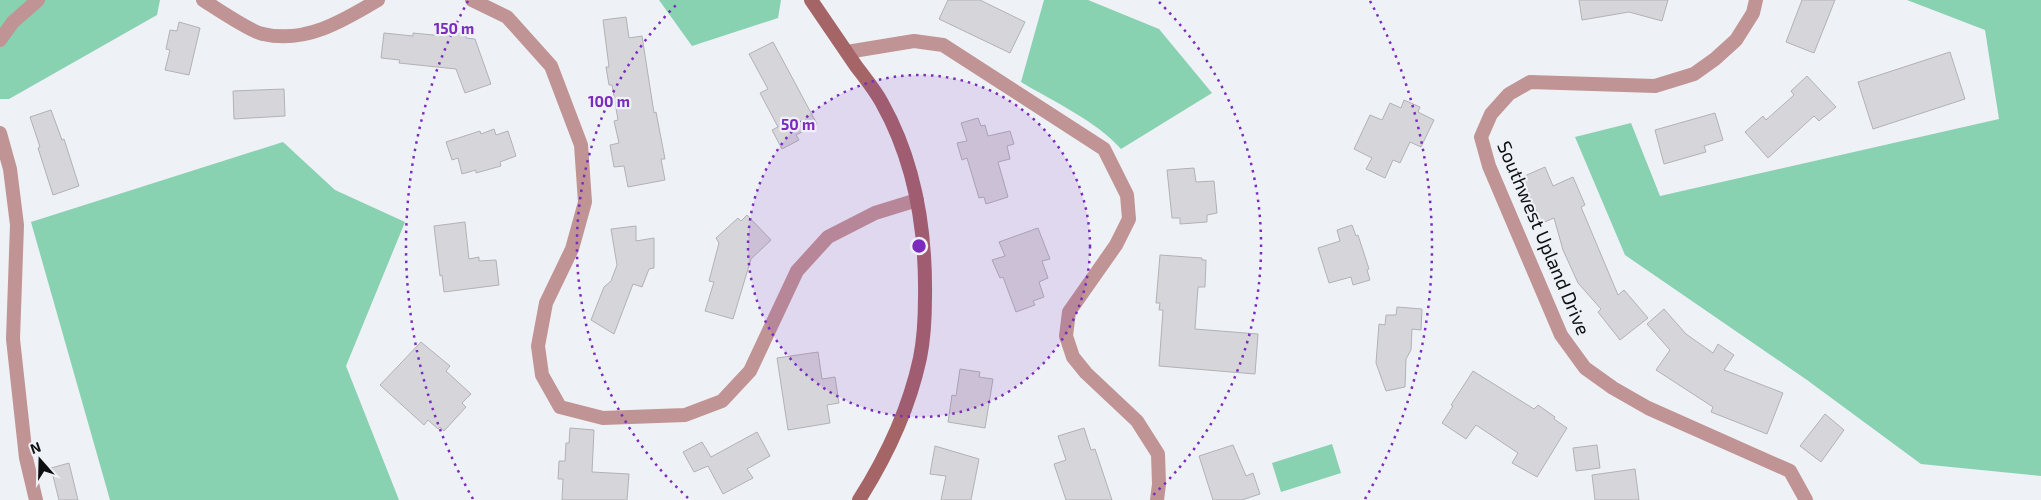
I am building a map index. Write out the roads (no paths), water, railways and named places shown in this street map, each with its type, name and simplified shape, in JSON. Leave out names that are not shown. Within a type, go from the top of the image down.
[{"type":"main road","points":[[811,0],[882,103],[911,175],[922,228],[925,274],[923,338],[920,358],[897,431],[888,451],[859,500]]},
{"type":"street","points":[[0,40],[13,22],[38,0]]},
{"type":"street","points":[[203,0],[262,34],[296,37],[338,24],[378,0]]},
{"type":"street","points":[[472,0],[507,17],[551,66],[581,145],[585,202],[572,249],[546,303],[538,346],[542,375],[560,407],[603,418],[685,416],[722,401],[750,371],[797,271],[828,237],[875,213],[917,200]]},
{"type":"street","name":"Southwest Upland Drive","points":[[1756,0],[1753,13],[1736,40],[1715,59],[1694,74],[1655,86],[1530,82],[1509,94],[1492,114],[1481,137],[1489,166],[1561,335],[1585,368],[1613,388],[1648,408],[1790,471],[1806,500]]},
{"type":"street","points":[[847,52],[914,40],[943,45],[1104,149],[1127,194],[1129,219],[1116,245],[1069,312],[1066,336],[1073,357],[1086,373],[1137,421],[1158,454],[1158,500]]},
{"type":"street","points":[[0,133],[10,169],[17,225],[14,339],[26,458],[36,500]]}]
